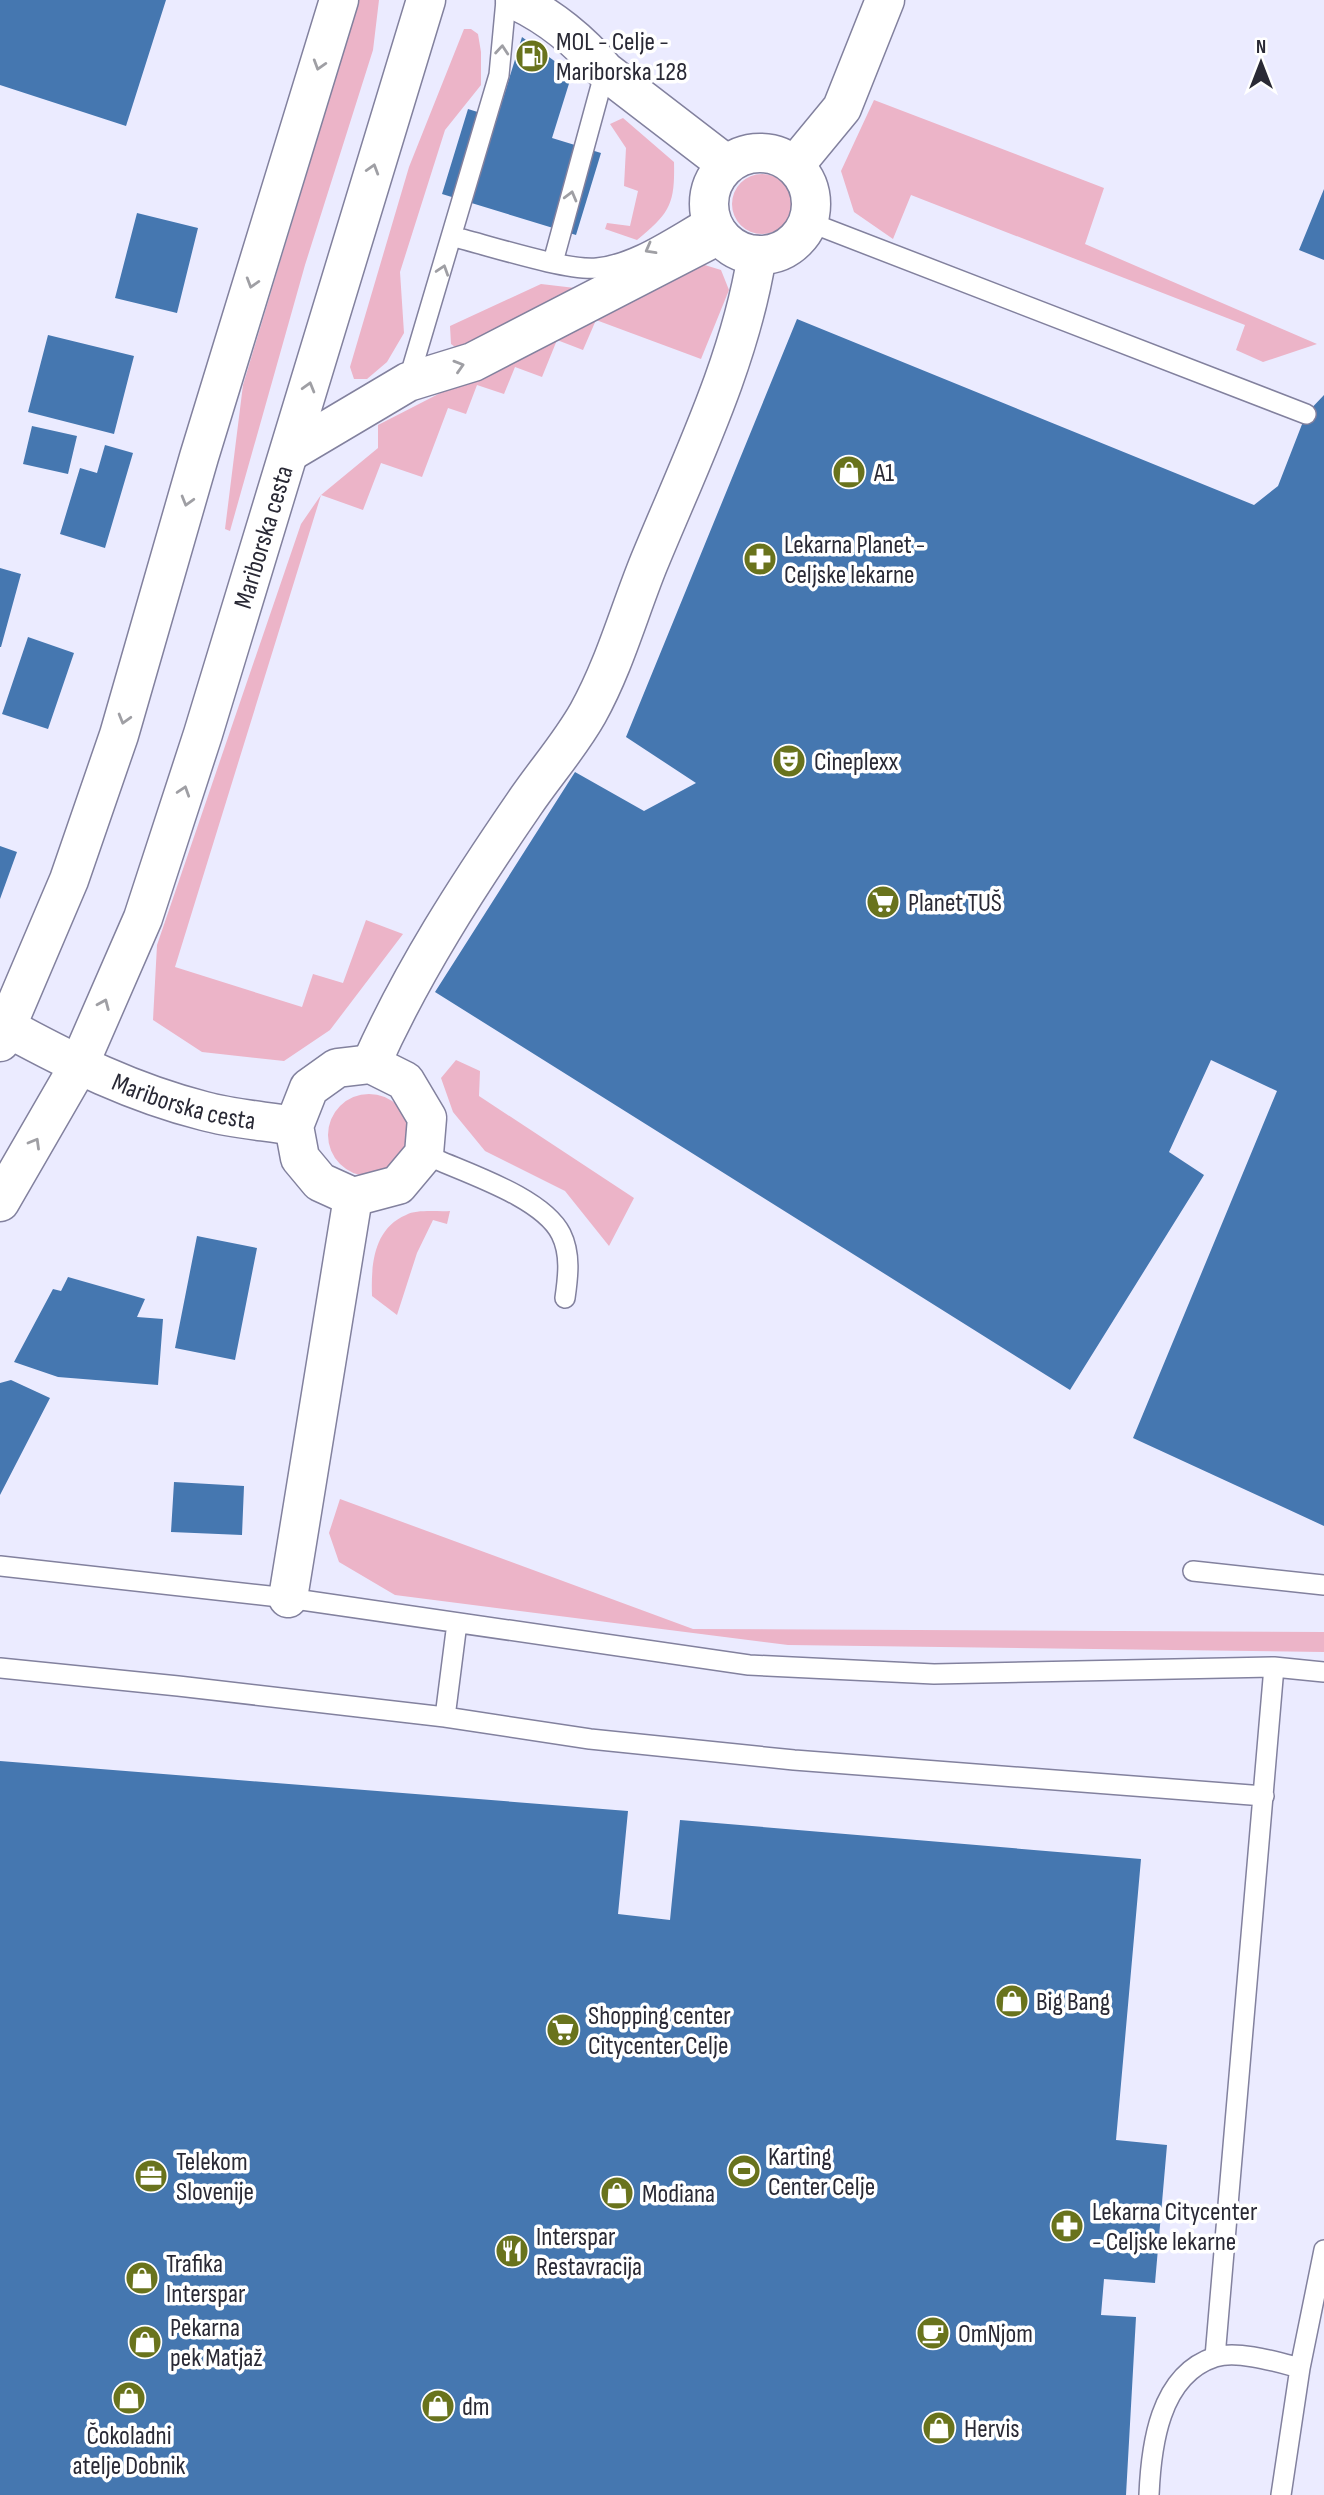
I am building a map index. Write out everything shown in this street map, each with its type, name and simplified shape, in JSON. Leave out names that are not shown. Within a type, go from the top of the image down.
[{"type":"street","name":"Mariborska cesta","points":[[294,1126],[205,1111],[78,1067],[3,1034],[69,880],[119,735],[203,444],[339,0]]},
{"type":"street","name":"Mariborska cesta","points":[[0,1202],[78,1067],[143,918],[290,452],[426,0]]},
{"type":"street","points":[[516,0],[545,17],[590,53],[605,71],[726,164]]},
{"type":"street","points":[[795,165],[842,108],[885,0]]},
{"type":"street","points":[[748,153],[774,153],[795,165],[811,192],[809,222],[798,240],[781,252],[757,255],[732,247],[714,226],[711,188],[726,164],[748,153]]},
{"type":"street","points":[[290,452],[408,382],[472,362],[714,226]]},
{"type":"street","points":[[288,1598],[353,1197],[398,1185],[424,1154],[427,1118],[405,1081],[370,1064],[396,1008],[458,904],[587,715],[612,666],[626,618],[711,409],[750,299],[757,255]]},
{"type":"street","name":"Mariborska cesta","points":[[353,1197],[320,1182],[300,1158],[294,1126],[309,1088],[337,1068],[370,1064]]},
{"type":"lane","points":[[408,382],[454,237],[499,75],[506,0]]},
{"type":"lane","points":[[553,262],[605,71]]},
{"type":"lane","points":[[809,222],[1306,415]]},
{"type":"lane","points":[[454,237],[553,262],[595,268],[631,260],[714,226]]},
{"type":"lane","points":[[424,1154],[536,1205],[561,1234],[569,1268],[565,1298]]},
{"type":"lane","points":[[0,1566],[288,1598],[749,1665],[934,1674],[1275,1667],[1324,1672]]},
{"type":"lane","points":[[1193,1571],[1324,1585]]},
{"type":"lane","points":[[445,1717],[457,1623]]},
{"type":"lane","points":[[1215,2357],[1275,1667]]},
{"type":"lane","points":[[0,1668],[445,1717],[590,1739],[794,1760],[1264,1796]]},
{"type":"lane","points":[[1281,2495],[1300,2368],[1324,2250]]},
{"type":"lane","points":[[1149,2495],[1151,2448],[1167,2401],[1189,2373],[1215,2357],[1254,2357],[1300,2368]]},
{"type":"shaded area","points":[[359,0],[379,0],[373,50],[305,265],[230,531],[225,529],[243,385]]},
{"type":"shaded area","points":[[464,29],[471,29],[478,34],[481,85],[445,130],[400,272],[404,333],[387,362],[367,379],[354,379],[350,367],[409,167]]},
{"type":"shaded area","points":[[874,100],[1104,188],[1085,244],[1317,344],[1263,362],[1236,350],[1245,325],[911,195],[893,239],[854,212],[841,171]]},
{"type":"shaded area","points":[[623,118],[674,162],[673,188],[668,207],[657,222],[637,240],[605,229],[607,223],[630,226],[638,191],[624,186],[626,148],[610,124]]},
{"type":"shaded area","points":[[756,174],[768,174],[784,182],[790,192],[790,216],[784,226],[768,234],[756,234],[740,226],[732,210],[732,198],[740,182]]},
{"type":"shaded area","points":[[695,262],[721,270],[729,290],[701,359],[596,320],[583,350],[557,340],[542,377],[515,367],[504,394],[477,385],[466,414],[448,408],[422,477],[381,463],[363,510],[321,495],[378,448],[378,425]]},
{"type":"shaded area","points":[[541,284],[575,288],[578,297],[465,354],[451,344],[450,326]]},
{"type":"shaded area","points":[[321,495],[175,967],[302,1007],[313,974],[343,983],[366,920],[403,934],[330,1030],[284,1061],[202,1052],[153,1020],[157,945],[301,524]]},
{"type":"shaded area","points":[[456,1060],[480,1071],[479,1096],[634,1198],[609,1246],[565,1191],[485,1151],[453,1112],[441,1078]]},
{"type":"shaded area","points":[[369,1094],[385,1097],[398,1106],[407,1119],[410,1135],[407,1151],[398,1164],[385,1173],[369,1176],[353,1173],[340,1164],[331,1151],[328,1135],[331,1119],[340,1106],[353,1097]]},
{"type":"shaded area","points":[[450,1211],[447,1224],[433,1220],[417,1253],[397,1315],[372,1296],[372,1273],[380,1239],[395,1221],[411,1213]]},
{"type":"shaded area","points":[[340,1499],[693,1629],[1324,1632],[1324,1652],[788,1645],[395,1595],[339,1562],[329,1533]]},
{"type":"building","points":[[0,0],[166,0],[126,126],[0,85]]},
{"type":"building","points":[[522,37],[572,74],[552,138],[601,153],[576,235],[442,194],[468,109],[497,118]]},
{"type":"building","points":[[1324,189],[1324,260],[1299,250]]},
{"type":"building","points":[[137,213],[198,228],[177,313],[115,298]]},
{"type":"building","name":"Planet TUŠ","points":[[797,319],[1254,505],[1278,486],[1306,414],[1324,395],[1324,1526],[1133,1438],[1277,1091],[1211,1060],[1169,1152],[1204,1175],[1070,1390],[435,992],[575,772],[644,811],[696,783],[626,737]]},
{"type":"building","points":[[48,335],[134,356],[114,434],[28,412]]},
{"type":"building","points":[[32,426],[77,436],[68,474],[23,464]]},
{"type":"building","points":[[105,445],[133,453],[105,548],[60,534],[80,468],[97,473]]},
{"type":"building","points":[[0,568],[21,574],[1,647],[0,647]]},
{"type":"building","points":[[28,637],[74,653],[48,729],[2,714]]},
{"type":"building","points":[[0,846],[17,852],[0,899]]},
{"type":"building","points":[[197,1236],[257,1248],[235,1360],[175,1348]]},
{"type":"building","points":[[68,1277],[145,1299],[137,1317],[163,1319],[158,1385],[58,1377],[14,1362],[53,1289],[61,1291]]},
{"type":"building","points":[[11,1380],[50,1398],[0,1495],[0,1383]]},
{"type":"building","points":[[174,1482],[244,1486],[242,1535],[171,1532]]},
{"type":"building","name":"Shopping center Citycenter Celje","points":[[0,1761],[628,1811],[618,1914],[670,1920],[680,1820],[1141,1859],[1116,2140],[1167,2145],[1155,2283],[1104,2279],[1101,2315],[1136,2317],[1126,2495],[0,2495]]},
{"type":"place","name":"MOL - Celje - Mariborska 128","points":[[532,56]]},
{"type":"place","name":"A1","points":[[849,472]]},
{"type":"place","name":"Lekarna Planet - Celjske lekarne","points":[[760,559]]},
{"type":"place","name":"Cineplexx","points":[[789,761]]},
{"type":"place","name":"Planet TUŠ","points":[[883,902]]},
{"type":"place","name":"Big Bang","points":[[1012,2001]]},
{"type":"place","name":"Shopping center Citycenter Celje","points":[[563,2030]]},
{"type":"place","name":"Karting Center Celje","points":[[744,2171]]},
{"type":"place","name":"Telekom Slovenije","points":[[151,2176]]},
{"type":"place","name":"Modiana","points":[[617,2193]]},
{"type":"place","name":"Lekarna Citycenter - Celjske lekarne","points":[[1067,2226]]},
{"type":"place","name":"Interspar Restavracija","points":[[512,2251]]},
{"type":"place","name":"Trafika Interspar","points":[[142,2278]]},
{"type":"place","name":"OmNjom","points":[[933,2333]]},
{"type":"place","name":"Pekarna pek Matjaž","points":[[145,2342]]},
{"type":"place","name":"Čokoladni atelje Dobnik","points":[[129,2398]]},
{"type":"place","name":"dm","points":[[438,2406]]},
{"type":"place","name":"Hervis","points":[[939,2428]]}]
